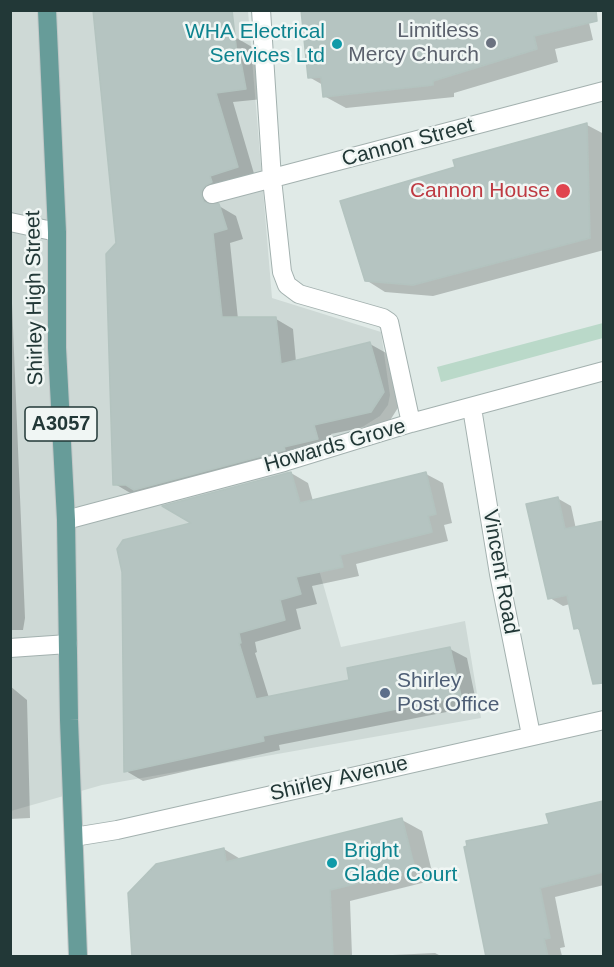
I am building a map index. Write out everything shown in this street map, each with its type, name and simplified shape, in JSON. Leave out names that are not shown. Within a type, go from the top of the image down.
[{"type":"main road","name":"Shirley High Street","points":[[47,10],[57,232],[57,348],[66,520],[74,837]]},
{"type":"main road","name":"A3057","points":[[74,837],[78,957]]},
{"type":"street","points":[[261,10],[272,179],[282,272],[287,285],[299,294],[383,318],[389,322],[411,423]]},
{"type":"street","name":"Cannon Street","points":[[212,194],[603,92]]},
{"type":"street","points":[[10,222],[57,232]]},
{"type":"street","name":"Howards Grove","points":[[66,520],[284,462],[411,423],[603,371]]},
{"type":"street","name":"Vincent Road","points":[[472,408],[499,573],[531,735]]},
{"type":"street","points":[[10,648],[68,644]]},
{"type":"street","name":"Shirley Avenue","points":[[74,837],[117,830],[603,720]]},
{"type":"shaded area","points":[[11,11],[248,11],[272,298],[381,332],[390,395],[388,405],[380,416],[348,436],[282,455],[297,492],[341,647],[465,621],[481,718],[102,785],[11,811]]},
{"type":"green space","points":[[603,323],[603,338],[441,382],[437,367]]},
{"type":"building","points":[[93,10],[232,10],[238,63],[241,62],[246,89],[216,93],[238,167],[210,176],[212,182],[201,192],[204,202],[219,204],[227,229],[213,233],[222,317],[276,317],[281,364],[370,342],[384,392],[371,412],[314,425],[318,439],[284,447],[285,450],[134,490],[126,485],[113,485],[106,254],[116,243]]},
{"type":"building","points":[[301,10],[596,10],[597,21],[534,36],[537,49],[433,81],[433,85],[323,97],[321,77],[308,78]]},
{"type":"building","points":[[587,123],[590,238],[413,285],[365,281],[340,201],[455,167],[453,160]]},
{"type":"building","points":[[291,472],[300,503],[426,472],[436,514],[428,516],[432,532],[340,555],[343,567],[296,577],[301,594],[280,600],[285,620],[239,633],[241,643],[239,643],[256,699],[349,680],[347,668],[450,647],[461,696],[263,736],[264,741],[124,772],[122,572],[117,549],[123,540],[191,523],[162,506]]},
{"type":"building","points":[[558,497],[565,529],[603,521],[603,683],[593,684],[579,628],[574,629],[567,595],[548,599],[526,504]]},
{"type":"building","points":[[603,801],[603,872],[540,888],[550,938],[544,939],[548,957],[486,957],[464,847],[467,846],[466,841],[549,824],[546,814]]},
{"type":"building","points":[[402,818],[415,869],[330,890],[333,957],[132,957],[128,893],[156,864],[224,848],[226,862]]},
{"type":"place","name":"Limitless Mercy Church","points":[[491,43]]},
{"type":"place","name":"WHA Electrical Services Ltd","points":[[337,44]]},
{"type":"place","name":"Cannon House","points":[[563,191]]},
{"type":"place","name":"Shirley Post Office","points":[[385,693]]},
{"type":"place","name":"Bright Glade Court","points":[[332,863]]}]
